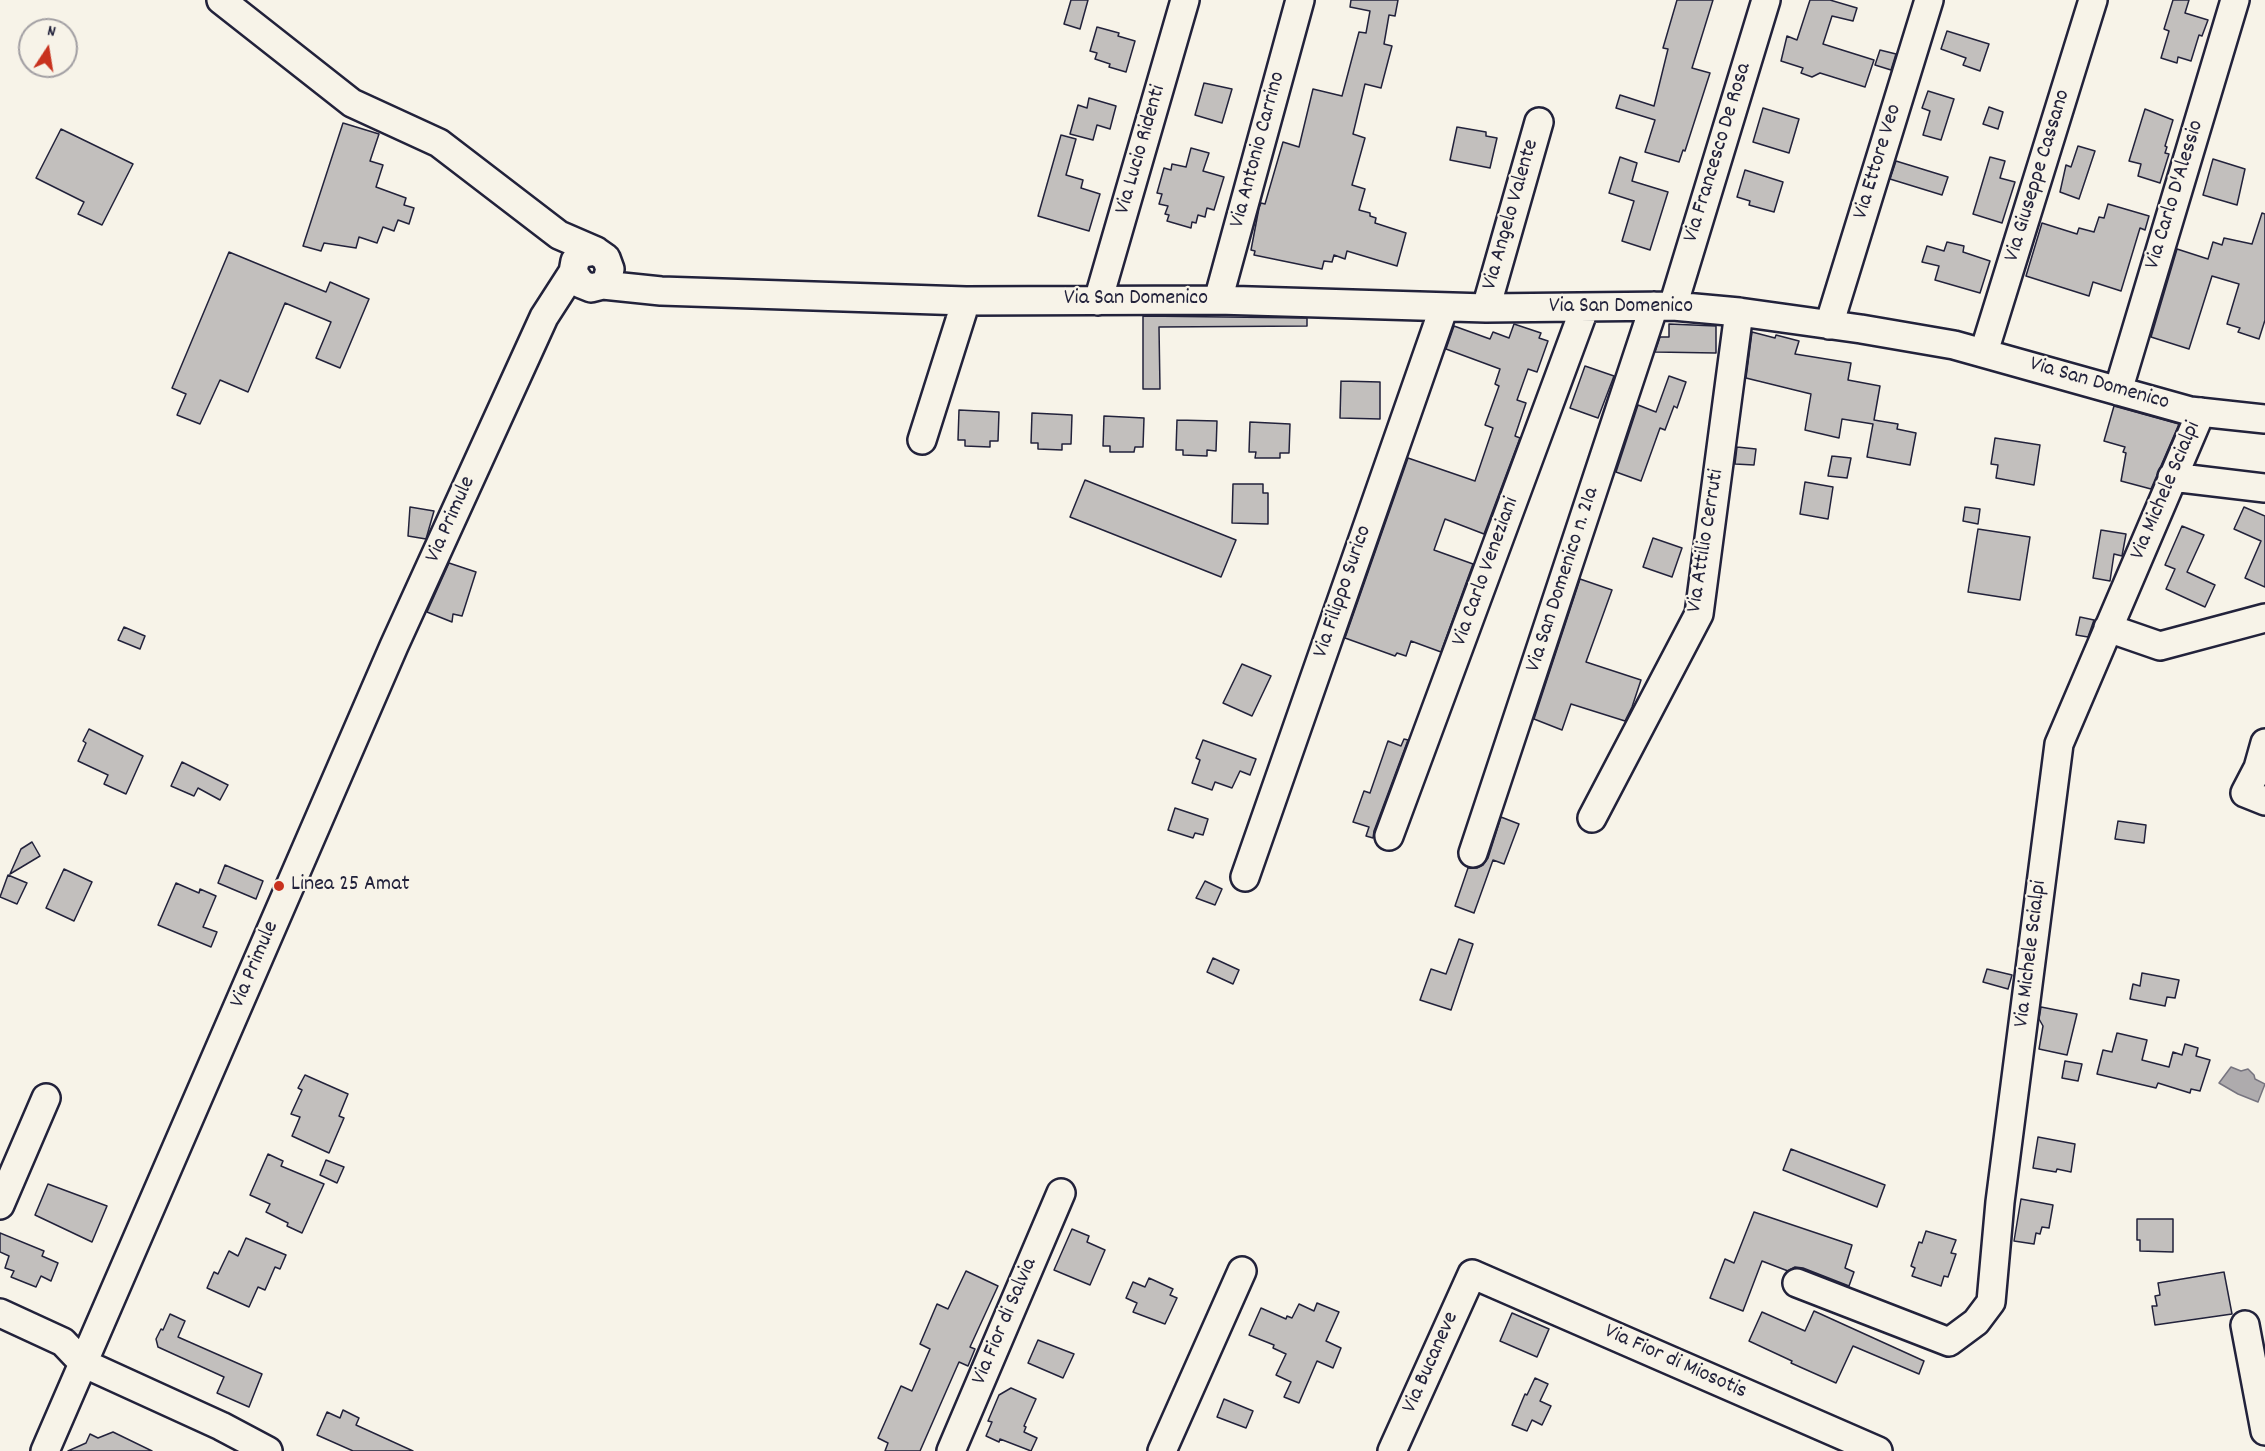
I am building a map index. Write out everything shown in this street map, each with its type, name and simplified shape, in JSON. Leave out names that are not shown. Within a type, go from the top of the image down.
[{"type":"street","name":"Via San Domenico","points":[[221,0],[352,103],[439,143],[559,235],[601,254],[661,291]]},
{"type":"street","name":"Via Lucio Ridenti","points":[[1098,301],[1185,0]]},
{"type":"street","name":"Via Antonio Carrino","points":[[1218,300],[1300,0]]},
{"type":"street","name":"Via Francesco De Rosa","points":[[1664,306],[1766,0]]},
{"type":"street","name":"Via Ettore Veo","points":[[1829,325],[1929,0]]},
{"type":"street","name":"Via Giuseppe Cassano","points":[[1984,352],[2093,0]]},
{"type":"street","name":"Via Carlo D'Alessio","points":[[2118,391],[2235,0]]},
{"type":"street","name":"Via Angelo Valente","points":[[1486,308],[1539,122]]},
{"type":"street","name":"Via San Domenico","points":[[559,235],[584,278],[661,291],[966,301],[1218,300],[1486,308],[1664,306],[1738,312],[1942,343],[1984,352],[2190,411],[2264,414]]},
{"type":"street","points":[[584,278],[610,275],[610,269],[601,254]]},
{"type":"street","name":"Via Primule","points":[[45,1451],[394,646],[544,317],[584,278]]},
{"type":"street","points":[[922,440],[966,301]]},
{"type":"street","name":"Via San Domenico n. 21a","points":[[1473,853],[1664,306]]},
{"type":"street","name":"Via Filippo Surico","points":[[1245,877],[1444,307]]},
{"type":"street","points":[[1469,672],[1594,307]]},
{"type":"street","name":"Via Carlo Veneziani","points":[[1389,836],[1594,307]]},
{"type":"street","name":"Via Attilio Cerruti","points":[[1592,818],[1699,614],[1738,312]]},
{"type":"street","name":"Via Michele Scialpi","points":[[1797,1283],[1949,1342],[1976,1322],[1991,1302],[2000,1202],[2059,744],[2201,412]]},
{"type":"street","points":[[2172,477],[2265,488]]},
{"type":"street","points":[[2108,628],[2160,646],[2265,618]]},
{"type":"street","points":[[2265,743],[2258,768],[2245,793],[2265,801]]},
{"type":"street","points":[[0,1205],[45,1098]]},
{"type":"street","name":"Via Fior di Salvia","points":[[951,1451],[1060,1193]]},
{"type":"street","points":[[1162,1451],[1242,1271]]},
{"type":"street","name":"Via Bucaneve","points":[[1392,1451],[1472,1274]]},
{"type":"street","name":"Via Fior di Miosotis","points":[[1472,1274],[1878,1451]]},
{"type":"street","points":[[0,1313],[63,1342],[83,1363],[221,1426],[268,1451]]},
{"type":"street","points":[[2245,1325],[2265,1431]]},
{"type":"shaded area","points":[[2231,1067],[2241,1071],[2248,1069],[2255,1079],[2265,1084],[2258,1102],[2219,1083]]},
{"type":"building","points":[[1071,0],[1088,0],[1080,29],[1064,24]]},
{"type":"building","points":[[1351,0],[1398,0],[1395,16],[1389,15],[1384,44],[1392,46],[1381,88],[1365,84],[1353,134],[1365,138],[1352,185],[1365,189],[1359,210],[1370,213],[1370,216],[1376,218],[1375,223],[1406,233],[1397,266],[1347,251],[1345,259],[1334,255],[1332,262],[1324,261],[1322,269],[1254,255],[1255,251],[1251,250],[1259,208],[1261,203],[1265,204],[1283,142],[1299,147],[1313,89],[1342,96],[1359,32],[1366,33],[1370,11],[1350,7]]},
{"type":"building","points":[[1677,0],[1713,0],[1692,68],[1710,73],[1685,151],[1683,150],[1679,162],[1645,152],[1655,120],[1616,108],[1620,95],[1654,106],[1668,49],[1663,48]]},
{"type":"building","points":[[1810,0],[1830,0],[1857,8],[1853,21],[1832,16],[1823,44],[1874,60],[1865,87],[1820,73],[1812,77],[1801,73],[1803,68],[1781,61],[1787,36],[1797,40]]},
{"type":"building","points":[[2173,0],[2189,0],[2185,13],[2208,20],[2202,36],[2199,35],[2191,61],[2178,57],[2177,63],[2161,58],[2169,31],[2164,29]]},
{"type":"building","points":[[1097,27],[1119,33],[1118,36],[1135,41],[1126,72],[1109,67],[1110,64],[1095,59],[1097,53],[1090,51]]},
{"type":"building","points":[[1947,31],[1989,44],[1980,71],[1963,65],[1966,58],[1941,49]]},
{"type":"building","points":[[1880,50],[1896,54],[1891,70],[1875,65]]},
{"type":"building","points":[[1204,83],[1232,89],[1222,123],[1195,115]]},
{"type":"building","points":[[1928,91],[1954,99],[1941,140],[1923,135],[1930,111],[1922,108]]},
{"type":"building","points":[[1089,98],[1116,106],[1110,129],[1097,125],[1093,140],[1070,134],[1078,105],[1087,108]]},
{"type":"building","points":[[1989,107],[2003,112],[1998,129],[1983,124]]},
{"type":"building","points":[[1763,108],[1799,119],[1789,153],[1753,142]]},
{"type":"building","points":[[2145,109],[2173,120],[2165,146],[2167,147],[2165,153],[2169,154],[2160,183],[2138,176],[2141,164],[2129,161]]},
{"type":"building","points":[[343,123],[379,134],[370,161],[383,165],[376,187],[406,198],[404,205],[414,208],[409,224],[398,220],[394,231],[383,227],[377,243],[359,237],[356,248],[324,243],[321,251],[303,246]]},
{"type":"building","points":[[1457,127],[1486,132],[1486,136],[1497,138],[1490,168],[1450,160]]},
{"type":"building","points":[[61,129],[133,164],[102,225],[78,214],[84,202],[36,178]]},
{"type":"building","points":[[1061,135],[1076,139],[1066,175],[1083,180],[1081,188],[1100,194],[1089,231],[1038,216]]},
{"type":"building","points":[[2078,146],[2095,151],[2079,199],[2060,192],[2066,165],[2071,167]]},
{"type":"building","points":[[1191,148],[1209,153],[1203,171],[1224,177],[1214,210],[1207,208],[1205,217],[1198,215],[1196,223],[1192,222],[1191,228],[1167,221],[1169,215],[1165,214],[1168,206],[1159,204],[1162,194],[1157,193],[1164,168],[1171,170],[1172,164],[1186,167]]},
{"type":"building","points":[[1620,157],[1637,163],[1632,181],[1668,192],[1650,250],[1622,241],[1634,201],[1609,193]]},
{"type":"building","points":[[1990,157],[2005,161],[2000,178],[2015,182],[2002,223],[1973,214]]},
{"type":"building","points":[[2213,159],[2245,169],[2237,205],[2203,195]]},
{"type":"building","points":[[1896,161],[1948,177],[1942,195],[1890,179]]},
{"type":"building","points":[[1745,170],[1783,182],[1774,212],[1749,205],[1750,201],[1737,197]]},
{"type":"building","points":[[2108,204],[2149,216],[2145,230],[2140,228],[2121,291],[2093,282],[2089,296],[2026,276],[2042,223],[2077,234],[2079,228],[2094,232],[2099,217],[2104,218]]},
{"type":"building","points":[[2262,213],[2265,214],[2265,320],[2259,339],[2238,332],[2240,328],[2227,324],[2239,284],[2212,276],[2189,349],[2151,337],[2177,249],[2208,259],[2213,242],[2222,245],[2224,238],[2252,244]]},
{"type":"building","points":[[1947,242],[1964,246],[1963,252],[1990,261],[1980,293],[1935,280],[1939,266],[1922,262],[1927,246],[1944,251]]},
{"type":"building","points":[[229,252],[326,292],[330,282],[369,299],[340,368],[316,358],[331,322],[285,303],[248,392],[220,380],[200,424],[177,415],[186,394],[172,388]]},
{"type":"building","points":[[1143,316],[1307,318],[1307,326],[1159,327],[1160,389],[1143,389]]},
{"type":"building","points":[[1514,324],[1541,333],[1539,338],[1548,341],[1537,372],[1528,369],[1517,400],[1526,403],[1515,436],[1520,438],[1484,534],[1445,519],[1434,550],[1473,564],[1441,652],[1411,641],[1406,656],[1397,653],[1395,656],[1345,638],[1408,458],[1475,481],[1493,428],[1485,425],[1499,386],[1495,384],[1500,369],[1446,349],[1454,326],[1490,339],[1493,332],[1509,338]]},
{"type":"building","points":[[1669,324],[1716,326],[1716,353],[1655,352],[1660,337],[1669,337]]},
{"type":"building","points":[[1752,332],[1799,341],[1795,354],[1851,363],[1848,380],[1880,386],[1874,420],[1898,424],[1897,429],[1916,433],[1910,465],[1867,457],[1873,424],[1842,419],[1839,438],[1805,430],[1811,394],[1746,378]]},
{"type":"building","points":[[1585,366],[1614,376],[1598,418],[1570,408]]},
{"type":"building","points":[[1669,376],[1686,382],[1677,408],[1674,406],[1665,430],[1660,428],[1641,481],[1616,472],[1638,405],[1656,412]]},
{"type":"building","points":[[1341,381],[1380,382],[1380,419],[1340,418]]},
{"type":"building","points":[[2114,406],[2179,424],[2151,489],[2121,481],[2125,447],[2104,441]]},
{"type":"building","points":[[959,410],[999,412],[998,441],[990,441],[990,447],[965,446],[965,440],[958,440]]},
{"type":"building","points":[[1032,413],[1072,415],[1071,444],[1062,444],[1062,450],[1038,449],[1038,443],[1031,443]]},
{"type":"building","points":[[1104,416],[1144,418],[1143,447],[1135,447],[1134,452],[1110,452],[1110,446],[1103,446]]},
{"type":"building","points":[[1177,420],[1217,421],[1216,451],[1207,450],[1207,456],[1183,455],[1183,450],[1176,450]]},
{"type":"building","points":[[1250,422],[1290,424],[1289,453],[1280,453],[1280,458],[1255,458],[1256,452],[1249,452]]},
{"type":"building","points":[[1995,438],[2040,445],[2034,485],[1996,478],[1998,465],[1991,464]]},
{"type":"building","points":[[1737,447],[1756,449],[1754,465],[1735,464]]},
{"type":"building","points":[[1832,456],[1851,458],[1847,478],[1828,476]]},
{"type":"building","points":[[1085,480],[1236,540],[1221,577],[1070,517]]},
{"type":"building","points":[[1805,482],[1833,487],[1828,519],[1800,514]]},
{"type":"building","points":[[1233,484],[1263,484],[1263,493],[1268,493],[1268,524],[1232,523]]},
{"type":"building","points":[[410,507],[434,511],[426,539],[408,536]]},
{"type":"building","points":[[1965,507],[1980,509],[1978,524],[1963,521]]},
{"type":"building","points":[[2244,507],[2265,516],[2265,587],[2245,578],[2261,541],[2234,529]]},
{"type":"building","points":[[2182,526],[2204,535],[2187,572],[2215,585],[2205,607],[2166,589],[2175,569],[2165,565]]},
{"type":"building","points":[[1978,529],[2030,537],[2020,600],[1968,592]]},
{"type":"building","points":[[2101,530],[2126,534],[2122,556],[2114,554],[2110,581],[2093,578]]},
{"type":"building","points":[[1653,538],[1682,548],[1672,577],[1643,567]]},
{"type":"building","points":[[449,563],[476,572],[462,616],[453,614],[452,622],[427,612]]},
{"type":"building","points":[[1580,579],[1612,590],[1586,662],[1641,680],[1625,721],[1571,704],[1562,730],[1534,719]]},
{"type":"building","points":[[2080,617],[2094,620],[2088,637],[2076,635]]},
{"type":"building","points":[[124,627],[145,636],[140,649],[118,640]]},
{"type":"building","points":[[1242,664],[1271,676],[1252,716],[1223,703]]},
{"type":"building","points":[[89,729],[143,756],[126,794],[104,784],[108,775],[78,761]]},
{"type":"building","points":[[1404,739],[1408,740],[1373,838],[1366,836],[1369,827],[1353,822],[1364,791],[1370,793],[1388,741],[1401,746]]},
{"type":"building","points":[[1203,740],[1256,759],[1250,775],[1240,771],[1232,788],[1215,782],[1212,790],[1192,783],[1200,760],[1196,758]]},
{"type":"building","points":[[182,762],[228,785],[220,800],[198,788],[194,796],[171,786]]},
{"type":"building","points":[[1175,808],[1208,819],[1203,835],[1195,833],[1193,838],[1168,830]]},
{"type":"building","points":[[1501,817],[1519,824],[1504,864],[1493,860],[1474,913],[1455,906],[1468,868],[1483,865],[1488,858]]},
{"type":"building","points":[[2118,821],[2146,825],[2144,843],[2115,839]]},
{"type":"building","points":[[32,842],[40,856],[10,874],[21,849]]},
{"type":"building","points":[[225,865],[263,881],[256,899],[218,883]]},
{"type":"building","points":[[64,869],[92,882],[74,921],[46,908]]},
{"type":"building","points":[[8,875],[27,883],[17,904],[0,897]]},
{"type":"building","points":[[1205,881],[1222,889],[1215,905],[1196,898]]},
{"type":"building","points":[[176,883],[199,893],[200,889],[216,896],[203,927],[217,932],[211,947],[158,925]]},
{"type":"building","points":[[1459,939],[1473,944],[1451,1010],[1420,1000],[1431,969],[1446,974]]},
{"type":"building","points":[[1213,958],[1239,970],[1233,984],[1207,972]]},
{"type":"building","points":[[1987,969],[2012,975],[2008,989],[1983,982]]},
{"type":"building","points":[[2142,973],[2179,980],[2175,998],[2167,997],[2165,1006],[2130,999],[2133,984],[2140,986]]},
{"type":"building","points":[[2041,1007],[2077,1014],[2067,1055],[2039,1049],[2043,1026],[2039,1019]]},
{"type":"building","points":[[2117,1033],[2147,1040],[2142,1060],[2169,1067],[2173,1052],[2182,1055],[2185,1044],[2198,1048],[2196,1056],[2210,1060],[2200,1091],[2191,1089],[2190,1093],[2158,1083],[2156,1088],[2097,1074],[2103,1050],[2112,1052]]},
{"type":"building","points":[[2065,1061],[2082,1064],[2078,1081],[2062,1078]]},
{"type":"building","points":[[305,1075],[348,1094],[339,1116],[344,1118],[329,1153],[292,1136],[300,1117],[291,1114],[302,1090],[298,1088]]},
{"type":"building","points":[[2038,1137],[2075,1144],[2071,1172],[2033,1168]]},
{"type":"building","points":[[1791,1149],[1885,1185],[1877,1207],[1783,1170]]},
{"type":"building","points":[[268,1154],[283,1161],[281,1166],[324,1184],[302,1233],[266,1212],[270,1204],[250,1195]]},
{"type":"building","points":[[326,1160],[344,1167],[337,1183],[320,1175]]},
{"type":"building","points":[[48,1184],[107,1206],[92,1242],[35,1215]]},
{"type":"building","points":[[2021,1199],[2053,1205],[2049,1228],[2042,1227],[2040,1234],[2036,1233],[2034,1244],[2014,1241]]},
{"type":"building","points":[[1754,1212],[1852,1245],[1845,1268],[1854,1272],[1849,1286],[1803,1268],[1795,1267],[1788,1271],[1762,1261],[1743,1311],[1710,1298],[1725,1259],[1734,1263]]},
{"type":"building","points":[[2137,1219],[2173,1219],[2173,1252],[2140,1251],[2140,1240],[2137,1240]]},
{"type":"building","points":[[1072,1229],[1089,1236],[1087,1242],[1105,1250],[1090,1285],[1054,1270]]},
{"type":"building","points":[[1926,1231],[1956,1240],[1951,1253],[1956,1254],[1948,1277],[1944,1276],[1941,1286],[1912,1276],[1915,1268],[1911,1266],[1919,1242],[1922,1243]]},
{"type":"building","points":[[0,1233],[44,1251],[42,1256],[58,1263],[51,1281],[41,1276],[36,1287],[11,1277],[14,1271],[5,1268],[9,1256],[0,1252]]},
{"type":"building","points":[[246,1238],[286,1255],[280,1269],[275,1267],[265,1290],[258,1287],[249,1307],[207,1288],[214,1272],[218,1274],[229,1251],[238,1256]]},
{"type":"building","points":[[966,1271],[998,1286],[970,1347],[975,1349],[968,1366],[959,1362],[920,1451],[885,1451],[888,1443],[878,1438],[901,1386],[912,1391],[930,1349],[920,1344],[937,1304],[948,1309]]},
{"type":"building","points":[[2224,1272],[2232,1314],[2155,1325],[2152,1306],[2157,1306],[2155,1296],[2160,1295],[2158,1283]]},
{"type":"building","points":[[1149,1278],[1173,1289],[1170,1295],[1177,1298],[1165,1324],[1133,1312],[1137,1303],[1126,1298],[1133,1282],[1145,1287]]},
{"type":"building","points":[[1317,1303],[1339,1312],[1326,1341],[1341,1348],[1333,1368],[1317,1361],[1299,1403],[1284,1397],[1291,1382],[1276,1375],[1286,1354],[1273,1348],[1274,1345],[1249,1335],[1261,1308],[1286,1319],[1287,1316],[1292,1318],[1299,1304],[1314,1311]]},
{"type":"building","points":[[1814,1311],[1924,1361],[1919,1374],[1853,1346],[1836,1383],[1749,1341],[1762,1312],[1805,1331]]},
{"type":"building","points":[[1512,1313],[1549,1329],[1537,1357],[1500,1341]]},
{"type":"building","points":[[170,1314],[185,1321],[178,1337],[262,1374],[249,1407],[217,1393],[224,1377],[158,1347],[156,1339]]},
{"type":"building","points":[[1038,1340],[1074,1354],[1063,1378],[1028,1363]]},
{"type":"building","points":[[1535,1378],[1548,1384],[1540,1401],[1551,1406],[1542,1425],[1532,1420],[1527,1431],[1512,1425],[1525,1394],[1527,1395]]},
{"type":"building","points":[[1011,1388],[1036,1399],[1024,1426],[1026,1427],[1024,1432],[1037,1438],[1031,1451],[986,1436],[992,1422],[988,1421],[999,1395]]},
{"type":"building","points":[[1224,1399],[1253,1411],[1246,1428],[1217,1417]]},
{"type":"building","points":[[343,1410],[359,1418],[356,1425],[413,1451],[353,1451],[317,1435],[327,1412],[340,1418]]},
{"type":"building","points":[[113,1432],[152,1451],[68,1451],[86,1443],[90,1434],[98,1438]]},
{"type":"place","name":"Linea 25 Amat","points":[[279,886]]}]
